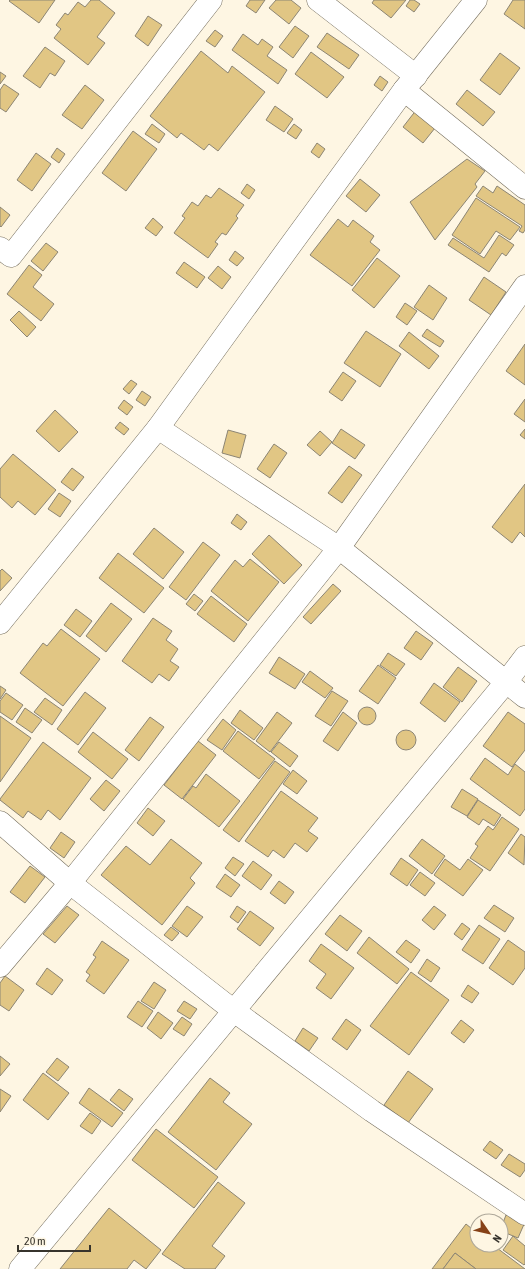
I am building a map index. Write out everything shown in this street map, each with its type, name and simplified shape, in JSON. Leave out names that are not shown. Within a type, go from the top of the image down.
[{"type":"street","points":[[0,248],[11,256],[211,0]]},
{"type":"street","points":[[318,0],[525,188]]},
{"type":"street","points":[[0,623],[158,428],[410,83],[476,0]]},
{"type":"street","points":[[0,966],[70,883],[339,548],[525,286]]},
{"type":"street","points":[[158,428],[339,548],[525,697]]},
{"type":"street","points":[[20,1269],[506,682],[525,657]]},
{"type":"street","points":[[0,822],[70,883],[234,1011],[372,1111],[525,1214]]},
{"type":"building","points":[[55,0],[39,23],[9,1]]},
{"type":"building","points":[[91,0],[99,0],[115,13],[97,37],[105,43],[88,65],[54,38],[61,29],[56,25],[65,13],[68,15],[78,2],[85,7]]},
{"type":"building","points":[[250,0],[265,0],[256,13],[246,6]]},
{"type":"building","points":[[276,0],[291,0],[301,8],[289,24],[269,8]]},
{"type":"building","points":[[374,0],[406,0],[391,18],[372,3]]},
{"type":"building","points":[[410,0],[414,0],[420,4],[414,12],[406,6]]},
{"type":"building","points":[[513,0],[525,0],[525,29],[504,14]]},
{"type":"building","points":[[148,16],[162,25],[148,46],[135,36]]},
{"type":"building","points":[[295,26],[309,36],[293,58],[279,47]]},
{"type":"building","points":[[215,30],[223,36],[215,47],[206,41]]},
{"type":"building","points":[[327,33],[359,55],[349,69],[317,47]]},
{"type":"building","points":[[243,34],[258,45],[262,39],[273,47],[267,56],[287,70],[278,84],[232,50]]},
{"type":"building","points":[[45,47],[65,61],[55,76],[50,73],[40,88],[23,76]]},
{"type":"building","points":[[201,51],[228,73],[232,66],[265,92],[218,151],[209,144],[204,150],[181,133],[177,138],[150,116]]},
{"type":"building","points":[[311,52],[344,77],[327,98],[295,74]]},
{"type":"building","points":[[500,53],[520,68],[500,95],[480,80]]},
{"type":"building","points":[[0,72],[6,76],[0,84]]},
{"type":"building","points":[[380,76],[388,82],[382,91],[374,85]]},
{"type":"building","points":[[4,84],[19,94],[6,112],[0,108],[0,90]]},
{"type":"building","points":[[85,85],[104,100],[82,129],[62,115]]},
{"type":"building","points":[[467,90],[495,112],[483,126],[456,104]]},
{"type":"building","points":[[275,106],[293,119],[284,132],[266,120]]},
{"type":"building","points":[[417,109],[435,128],[423,143],[403,127]]},
{"type":"building","points":[[152,124],[165,134],[159,143],[145,134]]},
{"type":"building","points":[[294,124],[302,130],[296,139],[287,133]]},
{"type":"building","points":[[133,131],[157,149],[126,191],[102,173]]},
{"type":"building","points":[[317,143],[325,149],[319,158],[311,152]]},
{"type":"building","points":[[57,148],[65,154],[59,163],[51,157]]},
{"type":"building","points":[[36,153],[51,164],[32,191],[17,180]]},
{"type":"building","points":[[467,159],[485,171],[475,184],[477,187],[435,240],[410,202]]},
{"type":"building","points":[[360,179],[380,195],[366,212],[346,196]]},
{"type":"building","points":[[247,184],[255,190],[249,199],[241,193]]},
{"type":"building","points":[[483,186],[493,193],[497,186],[525,205],[525,230],[523,233],[519,231],[522,226],[476,196]]},
{"type":"building","points":[[219,188],[244,205],[236,216],[238,218],[226,235],[222,233],[215,242],[218,244],[208,258],[174,233],[185,218],[182,216],[192,202],[198,206],[206,195],[211,198]]},
{"type":"building","points":[[476,198],[520,227],[510,240],[496,231],[480,254],[452,235]]},
{"type":"building","points":[[0,207],[10,215],[1,227],[0,226]]},
{"type":"building","points":[[153,218],[163,227],[156,236],[145,228]]},
{"type":"building","points":[[338,219],[348,227],[353,220],[374,236],[370,242],[380,250],[352,286],[310,255]]},
{"type":"building","points":[[499,235],[514,245],[506,256],[502,253],[489,272],[448,245],[453,238],[484,258]]},
{"type":"building","points":[[46,243],[58,252],[43,271],[31,261]]},
{"type":"building","points":[[235,251],[244,258],[237,266],[229,260]]},
{"type":"building","points":[[377,258],[400,276],[374,308],[352,290]]},
{"type":"building","points":[[184,262],[205,277],[197,288],[176,273]]},
{"type":"building","points":[[29,265],[42,275],[33,287],[54,304],[41,321],[7,294]]},
{"type":"building","points":[[218,266],[231,277],[222,289],[208,278]]},
{"type":"building","points":[[484,277],[506,292],[491,315],[469,300]]},
{"type":"building","points":[[429,285],[447,298],[433,320],[414,307]]},
{"type":"building","points":[[405,303],[417,311],[407,325],[396,317]]},
{"type":"building","points":[[19,311],[36,327],[27,337],[10,320]]},
{"type":"building","points":[[427,329],[444,341],[440,347],[422,336]]},
{"type":"building","points":[[366,331],[401,354],[380,387],[344,363]]},
{"type":"building","points":[[409,332],[439,356],[429,369],[399,346]]},
{"type":"building","points":[[525,344],[525,385],[506,371]]},
{"type":"building","points":[[343,372],[356,381],[342,401],[329,392]]},
{"type":"building","points":[[131,380],[137,384],[129,394],[123,389]]},
{"type":"building","points":[[142,391],[151,397],[145,406],[136,400]]},
{"type":"building","points":[[525,399],[525,422],[514,414]]},
{"type":"building","points":[[124,400],[133,407],[127,415],[118,408]]},
{"type":"building","points":[[55,410],[78,432],[59,452],[36,431]]},
{"type":"building","points":[[120,422],[129,429],[124,435],[115,428]]},
{"type":"building","points":[[341,429],[365,445],[355,459],[332,443]]},
{"type":"building","points":[[525,429],[525,439],[520,435]]},
{"type":"building","points":[[228,430],[246,435],[240,458],[222,453]]},
{"type":"building","points":[[320,431],[332,442],[320,456],[307,445]]},
{"type":"building","points":[[274,444],[287,453],[270,478],[257,469]]},
{"type":"building","points":[[13,454],[56,490],[35,515],[18,501],[12,508],[0,497],[0,469]]},
{"type":"building","points":[[349,466],[362,475],[342,503],[328,493]]},
{"type":"building","points":[[72,468],[84,477],[73,491],[61,482]]},
{"type":"building","points":[[525,484],[525,537],[520,532],[512,543],[492,527]]},
{"type":"building","points":[[59,493],[71,501],[60,517],[48,509]]},
{"type":"building","points":[[237,514],[247,522],[241,530],[231,523]]},
{"type":"building","points":[[154,528],[184,552],[163,579],[133,554]]},
{"type":"building","points":[[269,535],[302,565],[284,584],[252,554]]},
{"type":"building","points":[[203,542],[220,555],[186,600],[169,587]]},
{"type":"building","points":[[118,553],[164,588],[144,613],[99,578]]},
{"type":"building","points":[[250,559],[279,582],[248,621],[211,591],[235,560],[243,567]]},
{"type":"building","points":[[2,569],[12,578],[0,591],[0,571]]},
{"type":"building","points":[[333,584],[341,591],[311,624],[303,617]]},
{"type":"building","points":[[194,594],[203,601],[195,611],[186,604]]},
{"type":"building","points":[[211,596],[247,624],[234,642],[197,614]]},
{"type":"building","points":[[111,603],[132,619],[106,652],[86,636]]},
{"type":"building","points":[[76,609],[92,621],[80,637],[64,625]]},
{"type":"building","points":[[153,618],[172,631],[166,640],[178,649],[170,661],[179,667],[169,681],[159,674],[152,683],[122,661]]},
{"type":"building","points":[[61,629],[100,659],[63,706],[20,673],[43,643],[47,646]]},
{"type":"building","points":[[416,631],[433,643],[421,660],[404,648]]},
{"type":"building","points":[[388,653],[405,664],[396,676],[380,665]]},
{"type":"building","points":[[279,657],[305,674],[295,689],[269,673]]},
{"type":"building","points":[[378,665],[396,678],[378,704],[359,691]]},
{"type":"building","points":[[458,667],[477,681],[462,702],[443,687]]},
{"type":"building","points":[[310,671],[333,688],[325,698],[302,682]]},
{"type":"building","points":[[434,683],[460,702],[445,722],[420,703]]},
{"type":"building","points":[[0,686],[6,690],[0,699]]},
{"type":"building","points":[[332,691],[348,701],[331,726],[315,716]]},
{"type":"building","points":[[85,692],[106,708],[78,745],[57,729]]},
{"type":"building","points":[[6,693],[23,705],[12,720],[0,712],[0,701]]},
{"type":"building","points":[[45,698],[62,710],[52,725],[34,712]]},
{"type":"building","points":[[363,707],[371,707],[376,712],[374,723],[371,725],[363,725],[358,720],[358,712]]},
{"type":"building","points":[[25,708],[42,720],[32,733],[16,722]]},
{"type":"building","points":[[240,710],[263,728],[254,740],[231,723]]},
{"type":"building","points":[[277,712],[292,723],[270,752],[256,741]]},
{"type":"building","points":[[343,712],[357,723],[338,751],[323,741]]},
{"type":"building","points":[[508,712],[525,724],[525,750],[512,767],[483,746]]},
{"type":"building","points":[[0,716],[31,738],[0,782]]},
{"type":"building","points":[[150,717],[164,727],[139,761],[125,750]]},
{"type":"building","points":[[223,719],[236,730],[222,750],[207,740]]},
{"type":"building","points":[[402,730],[410,730],[416,736],[416,744],[410,750],[402,750],[396,744],[396,736]]},
{"type":"building","points":[[238,731],[275,759],[259,779],[223,751]]},
{"type":"building","points":[[93,732],[128,759],[112,779],[78,752]]},
{"type":"building","points":[[198,741],[216,755],[182,799],[164,785]]},
{"type":"building","points":[[43,742],[91,778],[60,820],[48,810],[41,820],[28,811],[23,818],[0,800]]},
{"type":"building","points":[[279,742],[298,756],[290,767],[271,752]]},
{"type":"building","points":[[485,758],[508,775],[515,764],[525,772],[525,809],[520,816],[470,779]]},
{"type":"building","points":[[275,761],[290,772],[239,842],[223,830]]},
{"type":"building","points":[[293,770],[307,781],[297,794],[283,784]]},
{"type":"building","points":[[206,774],[240,801],[219,827],[183,799],[193,786],[196,788]]},
{"type":"building","points":[[106,780],[120,791],[104,811],[90,799]]},
{"type":"building","points":[[462,789],[478,799],[467,816],[451,807]]},
{"type":"building","points":[[281,791],[318,818],[308,831],[318,838],[307,852],[295,843],[284,858],[273,850],[268,857],[245,841]]},
{"type":"building","points":[[478,800],[501,815],[494,826],[483,819],[479,825],[467,817]]},
{"type":"building","points":[[148,808],[165,821],[153,836],[137,823]]},
{"type":"building","points":[[502,817],[519,829],[490,871],[470,858],[478,846],[475,844],[488,826],[493,830]]},
{"type":"building","points":[[61,832],[75,842],[64,858],[50,848]]},
{"type":"building","points":[[521,834],[525,837],[524,865],[508,853]]},
{"type":"building","points":[[171,839],[202,863],[190,878],[195,883],[162,925],[101,875],[126,846],[150,865]]},
{"type":"building","points":[[422,839],[445,856],[432,874],[409,856]]},
{"type":"building","points":[[233,857],[244,864],[235,876],[225,868]]},
{"type":"building","points":[[401,858],[418,870],[407,886],[390,874]]},
{"type":"building","points":[[445,859],[460,870],[468,859],[483,870],[463,896],[434,875]]},
{"type":"building","points":[[253,861],[272,875],[261,890],[242,876]]},
{"type":"building","points":[[30,866],[45,877],[25,903],[10,892]]},
{"type":"building","points":[[420,872],[435,883],[425,896],[410,885]]},
{"type":"building","points":[[225,874],[240,885],[231,897],[216,887]]},
{"type":"building","points":[[279,881],[294,892],[285,904],[270,893]]},
{"type":"building","points":[[494,905],[514,918],[505,932],[484,918]]},
{"type":"building","points":[[67,906],[79,915],[55,943],[43,934]]},
{"type":"building","points":[[187,906],[203,917],[187,937],[172,926]]},
{"type":"building","points":[[237,906],[246,912],[238,923],[230,917]]},
{"type":"building","points":[[434,906],[446,915],[434,930],[422,920]]},
{"type":"building","points":[[250,911],[274,928],[260,946],[237,929]]},
{"type":"building","points":[[340,915],[362,931],[347,951],[325,934]]},
{"type":"building","points":[[462,923],[470,929],[462,940],[454,934]]},
{"type":"building","points":[[479,925],[500,939],[483,964],[462,950]]},
{"type":"building","points":[[171,927],[179,933],[172,941],[164,935]]},
{"type":"building","points":[[369,937],[409,969],[397,984],[357,953]]},
{"type":"building","points":[[406,940],[420,950],[411,963],[396,952]]},
{"type":"building","points":[[508,940],[525,952],[525,968],[513,985],[489,968]]},
{"type":"building","points":[[102,941],[129,960],[104,994],[86,981],[90,975],[86,972],[96,957],[93,955]]},
{"type":"building","points":[[321,944],[354,968],[331,999],[316,988],[326,974],[309,961]]},
{"type":"building","points":[[427,959],[440,968],[431,982],[418,973]]},
{"type":"building","points":[[47,968],[63,980],[52,995],[36,984]]},
{"type":"building","points":[[411,972],[449,1000],[409,1055],[370,1026]]},
{"type":"building","points":[[5,976],[24,990],[9,1011],[0,1005],[0,983]]},
{"type":"building","points":[[154,982],[166,990],[154,1009],[141,1001]]},
{"type":"building","points":[[468,985],[479,993],[472,1003],[461,996]]},
{"type":"building","points":[[138,1001],[153,1011],[142,1027],[127,1017]]},
{"type":"building","points":[[184,1001],[197,1009],[190,1019],[177,1011]]},
{"type":"building","points":[[158,1012],[173,1023],[161,1039],[147,1028]]},
{"type":"building","points":[[182,1017],[192,1024],[184,1036],[173,1029]]},
{"type":"building","points":[[346,1019],[361,1030],[347,1050],[332,1039]]},
{"type":"building","points":[[461,1020],[474,1030],[464,1043],[451,1033]]},
{"type":"building","points":[[303,1028],[318,1038],[309,1051],[295,1041]]},
{"type":"building","points":[[0,1056],[10,1064],[0,1076]]},
{"type":"building","points":[[57,1058],[69,1067],[58,1081],[46,1072]]},
{"type":"building","points":[[408,1071],[433,1089],[408,1123],[384,1105]]},
{"type":"building","points":[[43,1073],[69,1093],[48,1120],[23,1100]]},
{"type":"building","points":[[210,1078],[230,1093],[223,1102],[252,1124],[216,1170],[168,1132]]},
{"type":"building","points":[[89,1088],[123,1113],[112,1127],[79,1103]]},
{"type":"building","points":[[0,1089],[11,1096],[0,1112]]},
{"type":"building","points":[[119,1089],[133,1099],[124,1111],[110,1100]]},
{"type":"building","points":[[90,1113],[101,1121],[92,1134],[80,1126]]},
{"type":"building","points":[[156,1129],[218,1177],[194,1208],[132,1160]]},
{"type":"building","points":[[490,1141],[503,1150],[496,1159],[483,1150]]},
{"type":"building","points":[[509,1154],[525,1164],[525,1170],[520,1177],[501,1165]]},
{"type":"building","points":[[218,1182],[245,1203],[212,1246],[225,1256],[215,1269],[185,1269],[162,1254]]},
{"type":"building","points":[[109,1208],[161,1250],[146,1269],[134,1260],[127,1269],[60,1269]]},
{"type":"building","points":[[509,1216],[525,1222],[518,1238],[509,1234]]},
{"type":"building","points":[[466,1224],[469,1226],[469,1253],[504,1253],[525,1269],[476,1269],[455,1253],[443,1269],[432,1269]]},
{"type":"building","points":[[513,1236],[525,1246],[524,1265],[507,1253],[509,1253],[509,1242]]},
{"type":"building","points":[[455,1253],[476,1269],[443,1269]]}]
